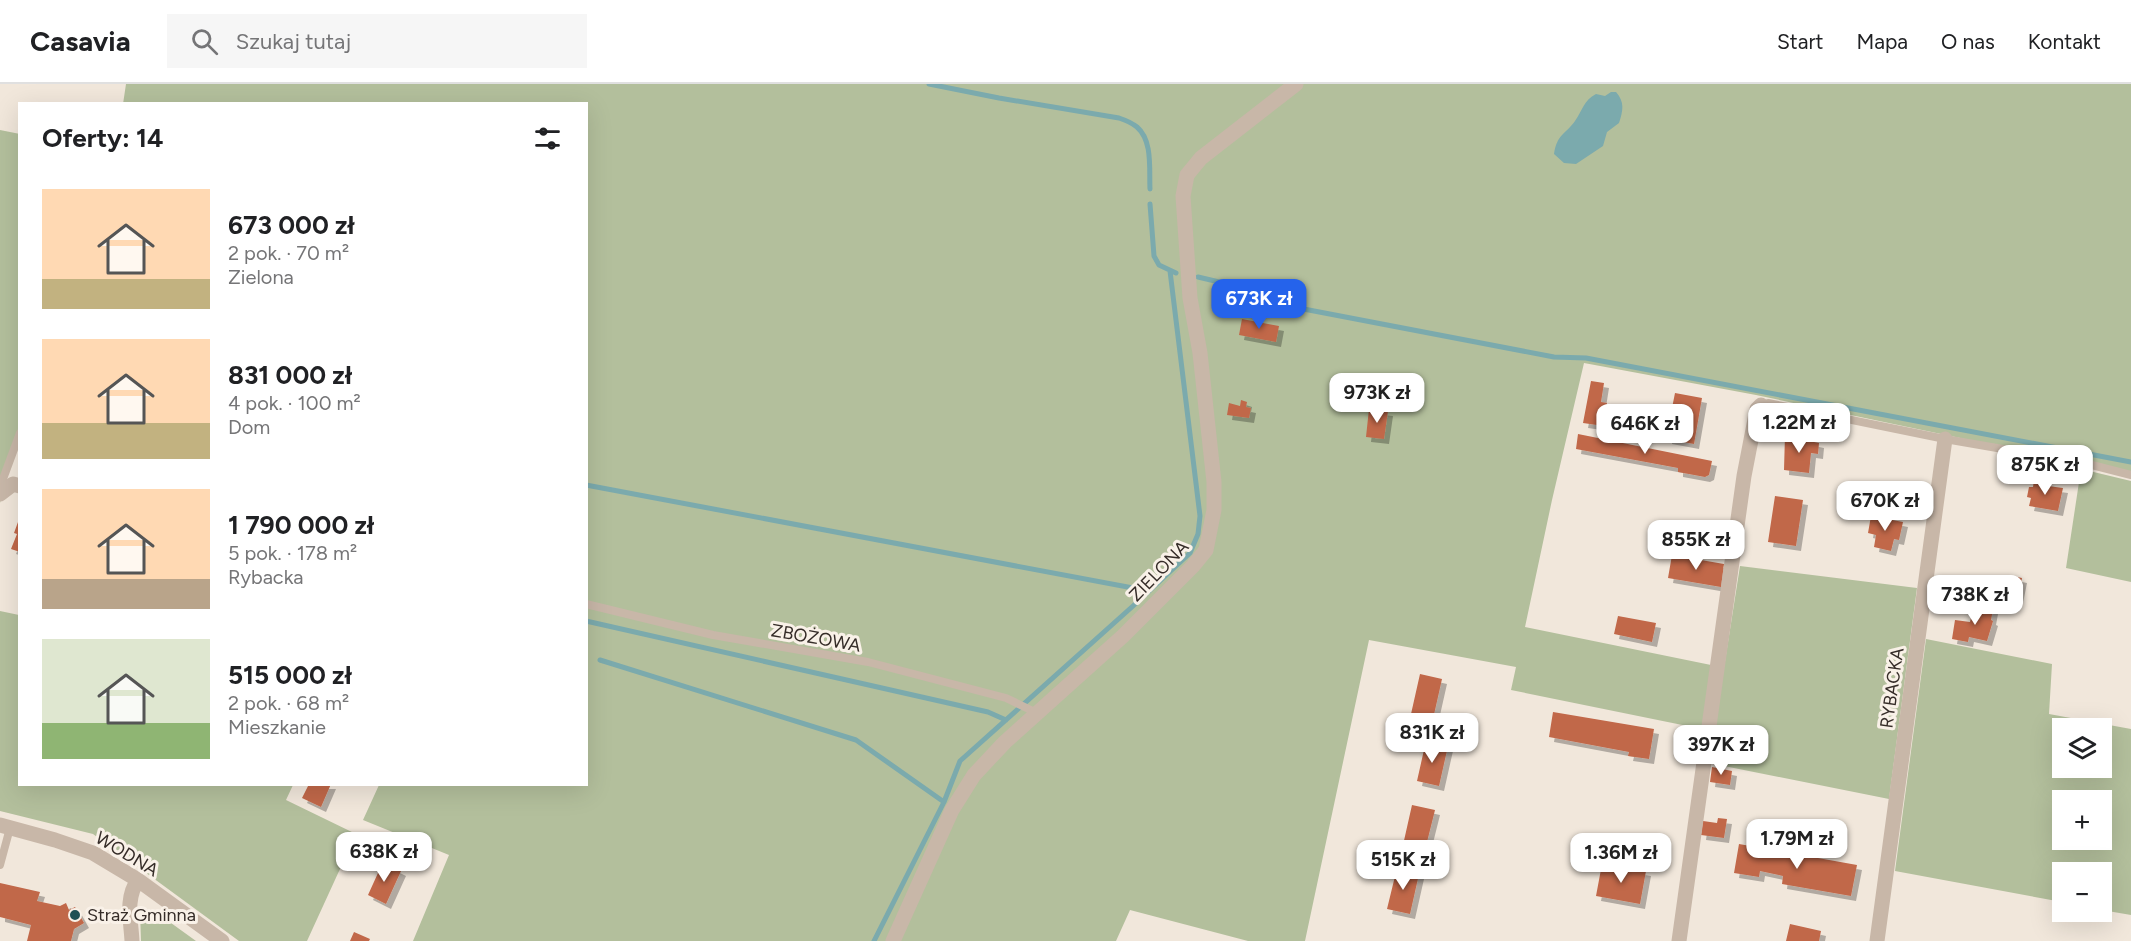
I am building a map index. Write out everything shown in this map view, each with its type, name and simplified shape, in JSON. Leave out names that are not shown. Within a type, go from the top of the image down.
[{"type":"street","name":"ZIELONA","points":[[893,941],[958,801],[975,775],[1005,742],[1123,636],[1206,550],[1214,510],[1214,482],[1200,353],[1190,298],[1183,196],[1186,175],[1201,158],[1296,84]]},
{"type":"street","points":[[1679,941],[1744,476],[1757,409],[1761,405]]},
{"type":"street","name":"RYBACKA","points":[[1877,941],[1945,440]]},
{"type":"street","points":[[0,494],[13,484],[18,485]]},
{"type":"street","name":"WODNA","points":[[5,827],[93,853],[138,880],[222,941]]},
{"type":"street","points":[[132,941],[129,906],[132,887],[138,880]]},
{"type":"lane","points":[[1761,405],[1767,403],[1945,440],[2084,463],[2131,475]]},
{"type":"lane","points":[[0,487],[18,438]]},
{"type":"lane","name":"ZBOŻOWA","points":[[588,604],[713,635],[868,662],[1006,698],[1037,713]]},
{"type":"lane","points":[[0,865],[5,827]]},
{"type":"green space","points":[[126,84],[2131,84],[2131,474],[1756,395],[1584,363],[1525,627],[1711,665],[1702,729],[1511,690],[1516,667],[1369,640],[1305,941],[1248,941],[1130,910],[1116,941],[413,941],[449,855],[363,820],[379,786],[588,786],[588,102],[123,102]]},
{"type":"green space","points":[[0,130],[18,134],[18,436],[0,503]]},
{"type":"green space","points":[[2081,469],[2131,481],[2131,582],[2066,568]]},
{"type":"green space","points":[[1740,566],[1917,588],[1889,799],[1709,763]]},
{"type":"green space","points":[[0,611],[18,615],[18,786],[293,786],[286,800],[356,834],[307,941],[239,941],[93,834],[0,811]]},
{"type":"green space","points":[[1926,639],[2052,664],[2049,714],[2071,718],[2052,718],[2052,778],[2112,778],[2112,726],[2131,729],[2131,915],[2112,912],[2112,862],[2052,862],[2052,900],[1895,871]]},
{"type":"green space","points":[[143,908],[153,910],[196,941],[141,941],[140,911]]},
{"type":"water","points":[[1616,92],[1622,103],[1619,123],[1607,132],[1603,146],[1576,164],[1564,163],[1554,154],[1559,138],[1575,121],[1589,99],[1596,94],[1605,96]]},
{"type":"building","points":[[1242,319],[1279,326],[1276,342],[1239,335]]},
{"type":"building","points":[[1591,381],[1604,383],[1601,402],[1607,403],[1604,416],[1598,415],[1597,425],[1583,423]]},
{"type":"building","points":[[1675,393],[1702,398],[1694,444],[1667,439],[1669,424],[1666,424]]},
{"type":"building","points":[[1241,400],[1247,402],[1246,407],[1251,408],[1249,418],[1227,415],[1229,403],[1240,406]]},
{"type":"building","points":[[1369,409],[1388,411],[1384,439],[1366,437]]},
{"type":"building","points":[[1578,434],[1712,461],[1709,475],[1705,477],[1678,472],[1678,468],[1576,449]]},
{"type":"building","points":[[1785,435],[1819,443],[1818,454],[1811,453],[1809,473],[1784,470]]},
{"type":"building","points":[[2034,480],[2049,482],[2048,486],[2063,488],[2058,511],[2029,506],[2031,498],[2027,497],[2029,487],[2033,487]]},
{"type":"building","points":[[1775,496],[1803,500],[1796,546],[1768,542]]},
{"type":"building","points":[[1851,500],[1872,504],[1870,514],[1850,510]]},
{"type":"building","points":[[1871,516],[1903,522],[1899,540],[1894,539],[1891,551],[1874,547],[1876,535],[1868,533]]},
{"type":"building","points":[[18,522],[18,551],[11,549],[17,534],[14,533]]},
{"type":"building","points":[[1672,555],[1724,564],[1721,587],[1668,578]]},
{"type":"building","points":[[2012,576],[2022,578],[2018,598],[2008,596]]},
{"type":"building","points":[[1974,605],[1993,609],[1991,620],[1993,621],[1987,641],[1969,637],[1968,642],[1952,639],[1955,620],[1970,622]]},
{"type":"building","points":[[1618,616],[1656,623],[1652,642],[1614,634]]},
{"type":"building","points":[[1420,674],[1442,679],[1433,719],[1411,714]]},
{"type":"building","points":[[1553,712],[1654,729],[1649,759],[1628,756],[1629,752],[1549,737]]},
{"type":"building","points":[[1426,741],[1448,746],[1439,786],[1417,781]]},
{"type":"building","points":[[1712,767],[1732,771],[1730,785],[1710,782]]},
{"type":"building","points":[[308,786],[330,786],[321,807],[302,798]]},
{"type":"building","points":[[1412,805],[1435,810],[1425,850],[1403,845]]},
{"type":"building","points":[[1718,818],[1727,819],[1724,838],[1701,835],[1703,821],[1717,823]]},
{"type":"building","points":[[1739,844],[1857,865],[1851,896],[1782,884],[1783,876],[1760,871],[1759,877],[1734,873]]},
{"type":"building","points":[[383,862],[401,871],[386,904],[368,895]]},
{"type":"building","points":[[1602,864],[1646,871],[1640,904],[1596,896]]},
{"type":"building","points":[[1397,868],[1419,874],[1410,914],[1387,909]]},
{"type":"building","points":[[0,883],[40,892],[37,901],[60,906],[66,903],[69,910],[75,907],[84,923],[74,929],[71,941],[27,941],[31,925],[0,917]]},
{"type":"building","points":[[1790,924],[1821,931],[1819,941],[1786,941]]},
{"type":"building","points":[[354,932],[370,939],[369,941],[350,941]]},
{"type":"waterway","points":[[929,84],[1119,118],[1128,122],[1137,127],[1146,140],[1150,189]]},
{"type":"waterway","points":[[1150,204],[1154,256],[1159,265],[1176,273]]},
{"type":"waterway","points":[[874,941],[944,802],[960,761],[1190,553],[1198,534],[1200,516],[1170,271]]},
{"type":"waterway","points":[[1198,277],[1270,294],[1288,306],[1554,357],[1586,358],[2131,462]]},
{"type":"waterway","points":[[588,485],[1149,591]]},
{"type":"waterway","points":[[588,621],[988,712],[1006,720]]},
{"type":"waterway","points":[[600,660],[856,740],[944,802]]},
{"type":"place","name":"Straż Gminna","points":[[75,915]]}]
